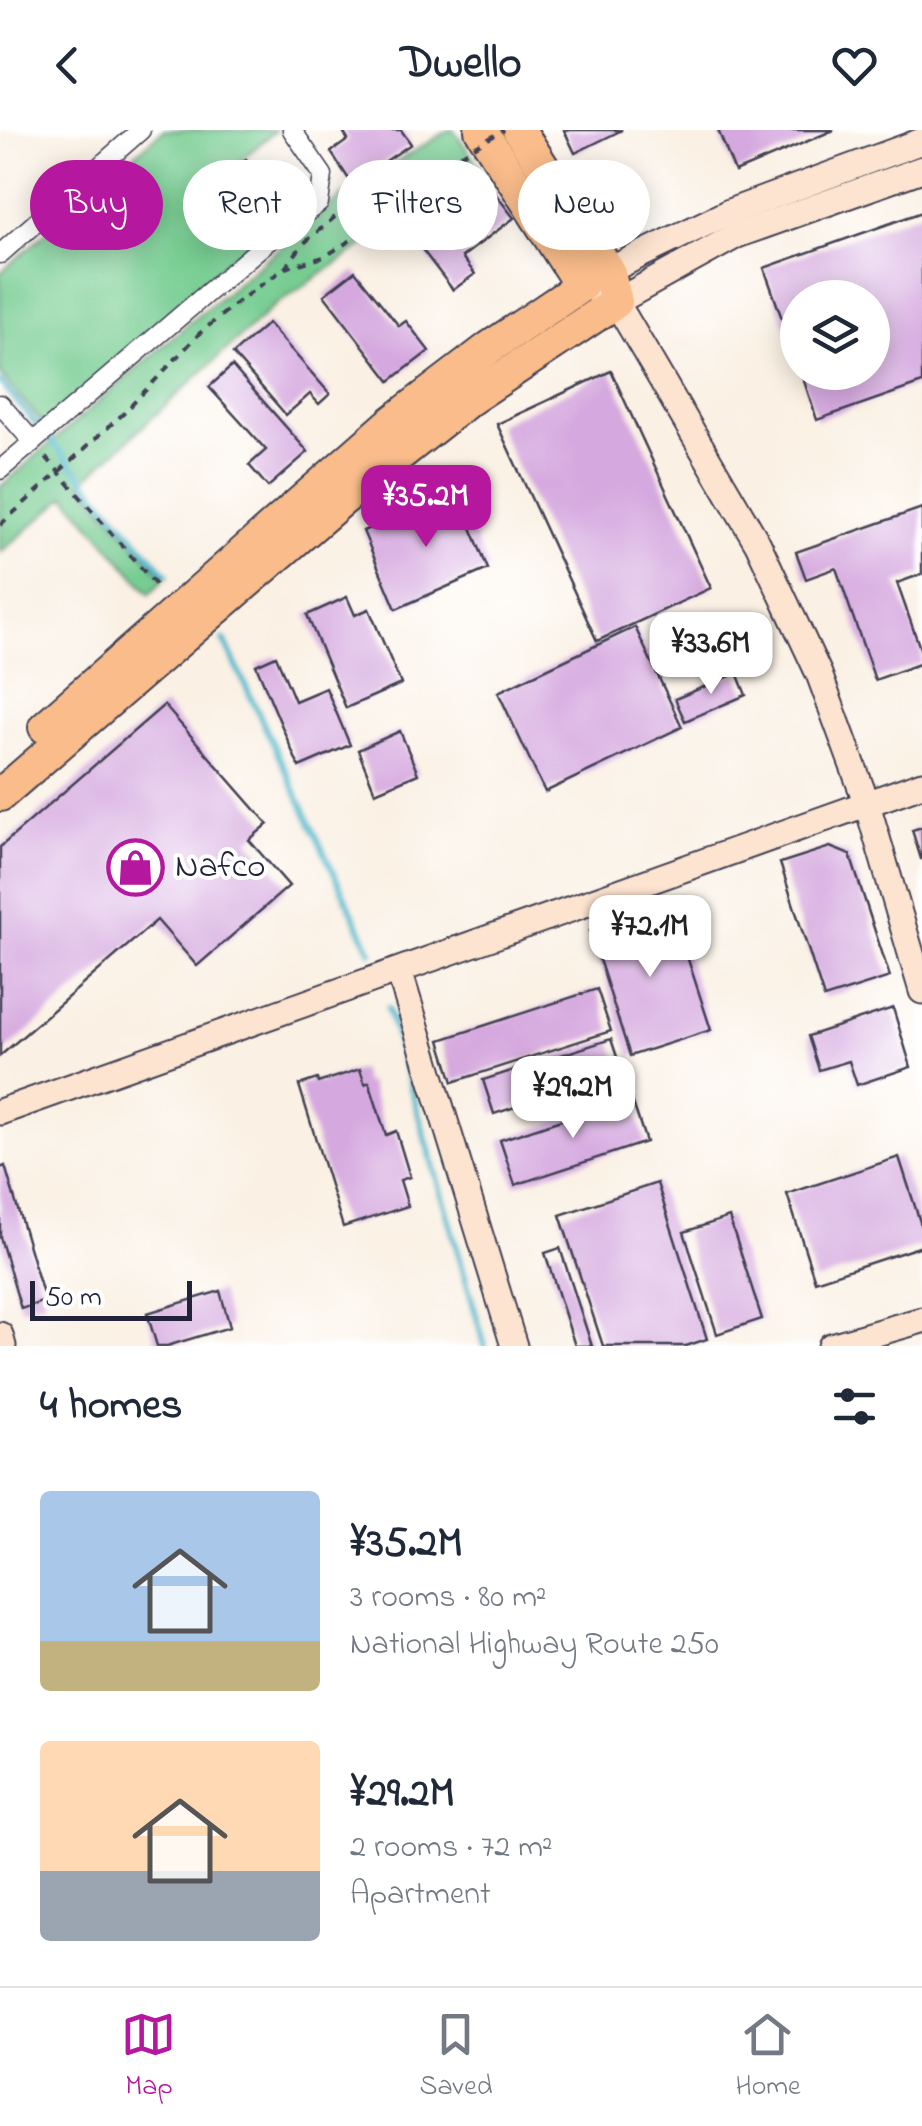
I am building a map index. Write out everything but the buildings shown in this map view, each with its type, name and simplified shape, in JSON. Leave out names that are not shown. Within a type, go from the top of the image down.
[{"type":"highway","points":[[0,795],[342,500],[470,399],[616,302],[595,278],[500,135]]},
{"type":"highway","points":[[0,766],[392,422],[489,348],[595,278]]},
{"type":"street","points":[[0,254],[141,130]]},
{"type":"street","points":[[0,470],[267,242],[319,203],[323,175],[292,130]]},
{"type":"street","points":[[595,278],[729,212],[922,141]]},
{"type":"street","points":[[922,168],[737,235],[616,302],[758,544],[819,674],[868,804],[922,991]]},
{"type":"street","points":[[0,404],[33,442]]},
{"type":"street","points":[[0,1112],[922,784]]},
{"type":"street","points":[[399,971],[514,1346]]},
{"type":"street","points":[[831,1346],[922,1320]]},
{"type":"street","points":[[0,1336],[3,1346]]},
{"type":"path","points":[[454,160],[500,135]]},
{"type":"path","points":[[468,160],[500,135]]},
{"type":"path","points":[[0,525],[124,413],[200,333],[285,268],[303,244],[337,215]]},
{"type":"path","points":[[285,268],[324,258],[337,250]]},
{"type":"path","points":[[33,442],[164,595]]},
{"type":"green space","points":[[163,130],[276,130],[241,160],[183,160],[183,250],[242,250],[45,426],[0,374],[0,273],[30,247],[30,250],[163,250],[163,160],[129,160]]},
{"type":"green space","points":[[454,130],[474,160],[400,160]]},
{"type":"green space","points":[[337,200],[337,250],[357,250],[274,306],[81,483],[164,578],[150,594],[66,496],[0,553],[0,487],[277,250],[317,250],[317,217]]},
{"type":"waterway","points":[[0,382],[167,575]]},
{"type":"waterway","points":[[224,640],[371,952]]},
{"type":"waterway","points":[[388,1008],[485,1346]]},
{"type":"place","name":"Nafco","points":[[136,867]]}]
